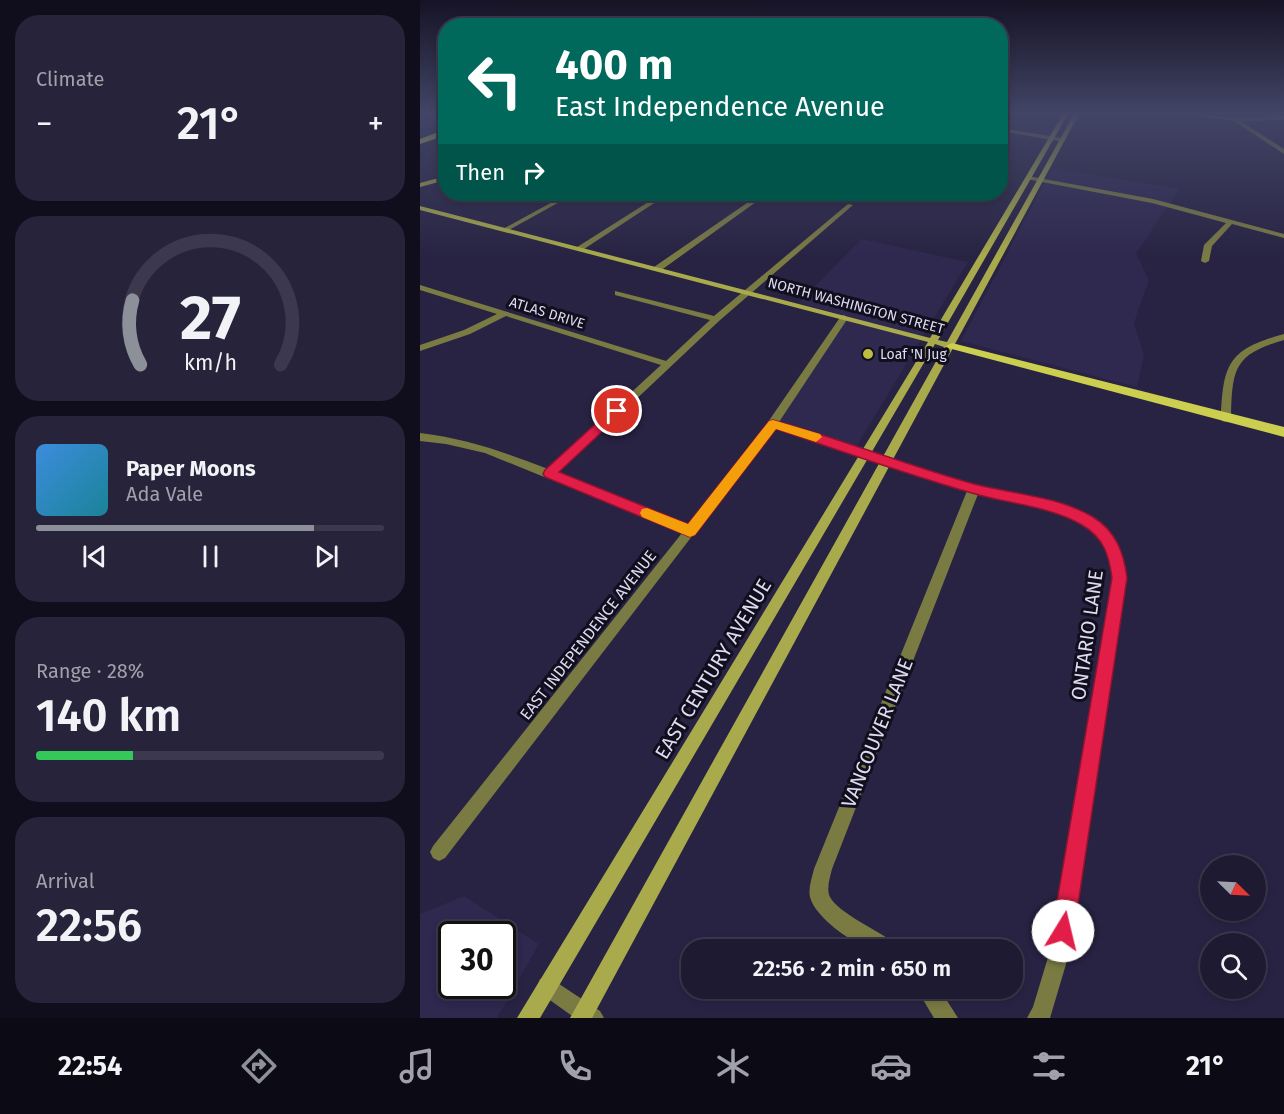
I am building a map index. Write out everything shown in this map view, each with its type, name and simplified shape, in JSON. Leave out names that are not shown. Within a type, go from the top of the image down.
[{"type":"main road","name":"EAST CENTURY AVENUE","points":[[528,1018],[933,341],[1037,162]]},
{"type":"main road","points":[[586,1016],[1051,162]]},
{"type":"main road","points":[[420,185],[438,180]]},
{"type":"main road","name":"NORTH WASHINGTON STREET","points":[[420,208],[1284,432]]},
{"type":"street","points":[[1028,178],[1141,198],[1284,236]]},
{"type":"street","points":[[505,230],[556,201]]},
{"type":"street","points":[[578,249],[654,201]]},
{"type":"street","points":[[657,269],[754,201]]},
{"type":"street","points":[[549,474],[716,319],[850,205]]},
{"type":"street","points":[[1205,261],[1208,245],[1230,222]]},
{"type":"street","name":"ATLAS DRIVE","points":[[420,287],[667,364]]},
{"type":"street","points":[[618,293],[716,319]]},
{"type":"street","points":[[420,348],[467,332],[504,314]]},
{"type":"street","name":"EAST INDEPENDENCE AVENUE","points":[[439,852],[773,424],[844,318]]},
{"type":"street","points":[[1226,418],[1228,379],[1231,367],[1248,351],[1284,337]]},
{"type":"street","name":"ONTARIO LANE","points":[[773,424],[974,489],[1056,507],[1094,526],[1106,537],[1117,555],[1119,578],[1059,954],[1042,1012],[1038,1018]]},
{"type":"street","points":[[420,437],[446,440],[488,450],[690,531]]},
{"type":"street","name":"VANCOUVER LANE","points":[[871,939],[833,915],[824,906],[819,896],[823,869],[974,489]]},
{"type":"street","points":[[547,986],[586,1016]]},
{"type":"street","points":[[934,999],[947,1018]]},
{"type":"shaded area","points":[[1052,168],[1180,189],[1136,253],[1149,280],[1134,323],[1144,355],[1137,387],[961,341]]},
{"type":"shaded area","points":[[861,239],[968,262],[853,452],[775,427],[846,316],[799,303]]},
{"type":"shaded area","points":[[464,896],[503,921],[438,921],[438,999],[508,999],[497,1018],[420,1018],[420,914]]},
{"type":"shaded area","points":[[516,929],[539,944],[516,985]]},
{"type":"slow traffic","points":[[647,513],[690,531],[773,424],[816,437]]},
{"type":"place","name":"Loaf 'N Jug","points":[[868,354]]},
{"type":"route","points":[[617,411],[549,474],[690,531],[773,424],[974,489],[1056,507],[1089,522],[1106,537],[1117,555],[1119,578],[1063,931]]}]
